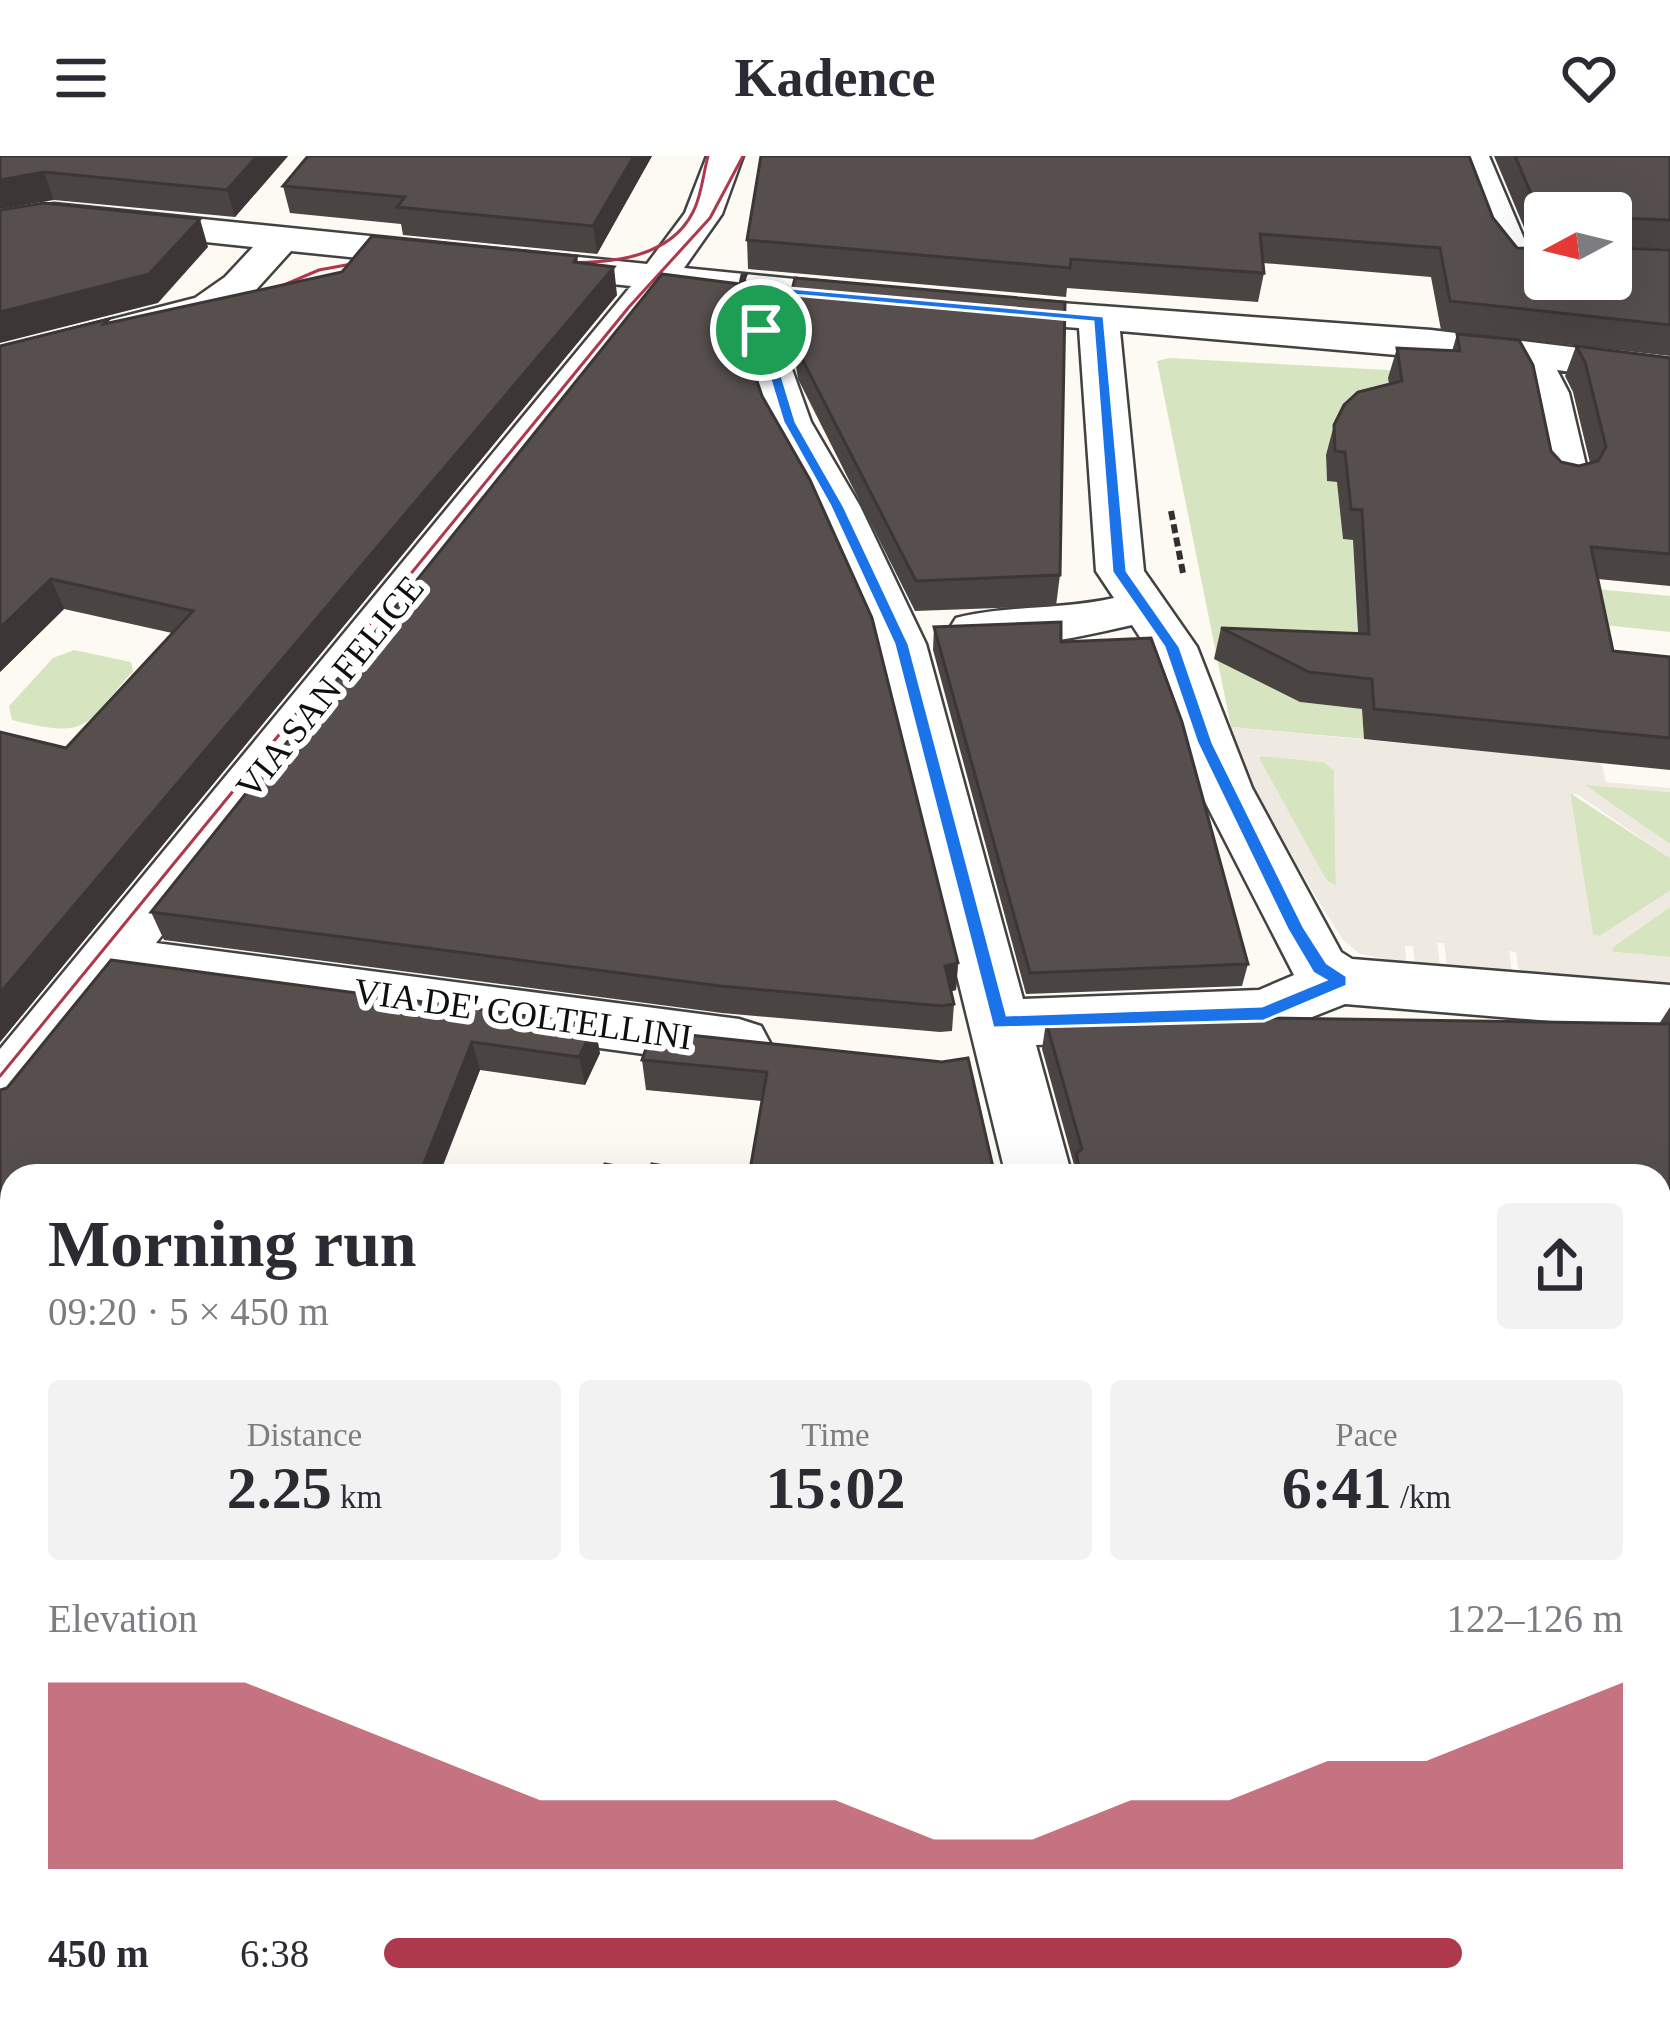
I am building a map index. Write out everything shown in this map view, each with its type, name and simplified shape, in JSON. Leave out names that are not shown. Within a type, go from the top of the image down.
[{"type":"street","name":"VIA SAN FELICE","points":[[0,1094],[627,319],[708,206],[725,156]]},
{"type":"street","points":[[1471,156],[1524,279]]},
{"type":"street","points":[[2,220],[54,215],[265,227],[655,277],[905,302]]},
{"type":"street","points":[[0,361],[209,307],[239,285],[265,227]]},
{"type":"street","points":[[778,290],[761,330],[780,398],[917,632],[970,899],[994,1052],[1035,1164]]},
{"type":"street","points":[[948,306],[1431,342],[1524,300]]},
{"type":"street","points":[[1533,300],[1566,478]]},
{"type":"street","points":[[1539,300],[1670,372]]},
{"type":"street","points":[[1544,300],[1670,343]]},
{"type":"street","points":[[1100,319],[1120,572],[1177,656],[1212,758],[1296,929],[1320,968],[1340,981]]},
{"type":"street","points":[[917,632],[1067,624],[1144,607]]},
{"type":"street","name":"VIA DE' COLTELLINI","points":[[111,959],[793,1048]]},
{"type":"street","points":[[994,1052],[1264,1013],[1340,981],[1670,1008]]},
{"type":"green space","points":[[1157,361],[1495,376],[1336,434],[1326,455],[1327,481],[1339,482],[1343,539],[1353,540],[1359,664],[1300,702],[1362,709],[1364,739],[1231,727]]},
{"type":"green space","points":[[1596,589],[1670,596],[1670,632],[1604,625]]},
{"type":"green space","points":[[74,650],[131,662],[133,671],[83,724],[57,728],[12,720],[9,706],[53,658]]},
{"type":"green space","points":[[1261,755],[1323,762],[1334,770],[1336,886],[1327,881],[1257,760]]},
{"type":"green space","points":[[1585,787],[1670,792],[1670,844]]},
{"type":"green space","points":[[1570,793],[1670,858],[1670,891],[1600,936],[1593,936]]},
{"type":"green space","points":[[1670,907],[1670,957],[1613,952],[1612,947]]},
{"type":"shaded area","points":[[1220,728],[1601,762],[1606,782],[1670,788],[1670,792],[1585,785],[1670,844],[1670,858],[1577,794],[1570,794],[1593,935],[1600,936],[1670,891],[1670,907],[1612,948],[1613,952],[1670,957],[1670,986],[1519,975],[1516,952],[1509,951],[1512,974],[1447,967],[1444,943],[1437,943],[1440,966],[1415,963],[1413,946],[1405,946],[1406,963],[1360,954],[1343,940],[1311,889]],"holes":[[[1258,756],[1323,762],[1334,770],[1336,886],[1327,881]]]},
{"type":"building","points":[[0,156],[257,156],[227,190],[44,172],[0,180]]},
{"type":"building","points":[[308,156],[634,156],[593,226],[397,207],[405,197],[283,186]]},
{"type":"building","points":[[761,156],[1469,156],[1493,218],[1517,248],[1524,248],[1524,300],[1632,300],[1632,249],[1670,250],[1670,325],[1450,301],[1440,248],[1260,234],[1264,273],[1071,259],[1070,268],[747,240]]},
{"type":"building","points":[[1515,156],[1670,156],[1670,220],[1632,219],[1632,192],[1530,192]]},
{"type":"building","points":[[44,203],[200,219],[149,274],[0,312],[0,210]]},
{"type":"building","points":[[372,236],[577,256],[574,262],[614,267],[0,993],[0,732],[66,748],[193,611],[51,579],[0,628],[0,346],[342,272]]},
{"type":"building","points":[[662,274],[740,284],[746,275],[736,299],[740,331],[762,396],[810,480],[872,618],[958,963],[945,966],[954,1004],[720,986],[151,912]]},
{"type":"building","points":[[795,278],[1065,302],[1060,575],[916,581],[797,349],[790,298]]},
{"type":"building","points":[[1457,334],[1519,340],[1533,365],[1551,451],[1561,462],[1579,466],[1598,461],[1606,447],[1585,362],[1576,346],[1670,358],[1670,554],[1591,547],[1613,651],[1670,657],[1670,738],[1374,709],[1372,679],[1309,672],[1221,628],[1369,634],[1362,510],[1351,509],[1345,452],[1335,451],[1334,425],[1344,405],[1358,392],[1402,381],[1397,348],[1460,351]]},
{"type":"building","points":[[1061,622],[1061,642],[1151,638],[1182,722],[1248,964],[1030,973],[934,627]]},
{"type":"building","points":[[111,960],[595,1025],[579,1057],[472,1042],[424,1164],[0,1164],[0,1090],[7,1088]]},
{"type":"building","points":[[1266,1013],[1267,1018],[1670,1024],[1670,1164],[1078,1164],[1076,1154],[1082,1149],[1046,1022]]},
{"type":"building","points":[[652,1031],[942,1062],[968,1058],[992,1164],[751,1164],[767,1072],[642,1060]]},
{"type":"tram line","points":[[546,262],[608,261],[666,242],[693,212],[708,156]]},
{"type":"tram line","points":[[0,1076],[629,307],[710,218],[743,156]]},
{"type":"tram line","points":[[253,298],[319,270],[384,258]]},
{"type":"route","points":[[778,290],[1100,319],[1120,572],[1177,656],[1205,743],[1296,929],[1320,968],[1340,981],[1281,1010],[1248,1015],[1000,1023],[902,644],[837,506],[789,422],[761,330],[778,290]]}]
